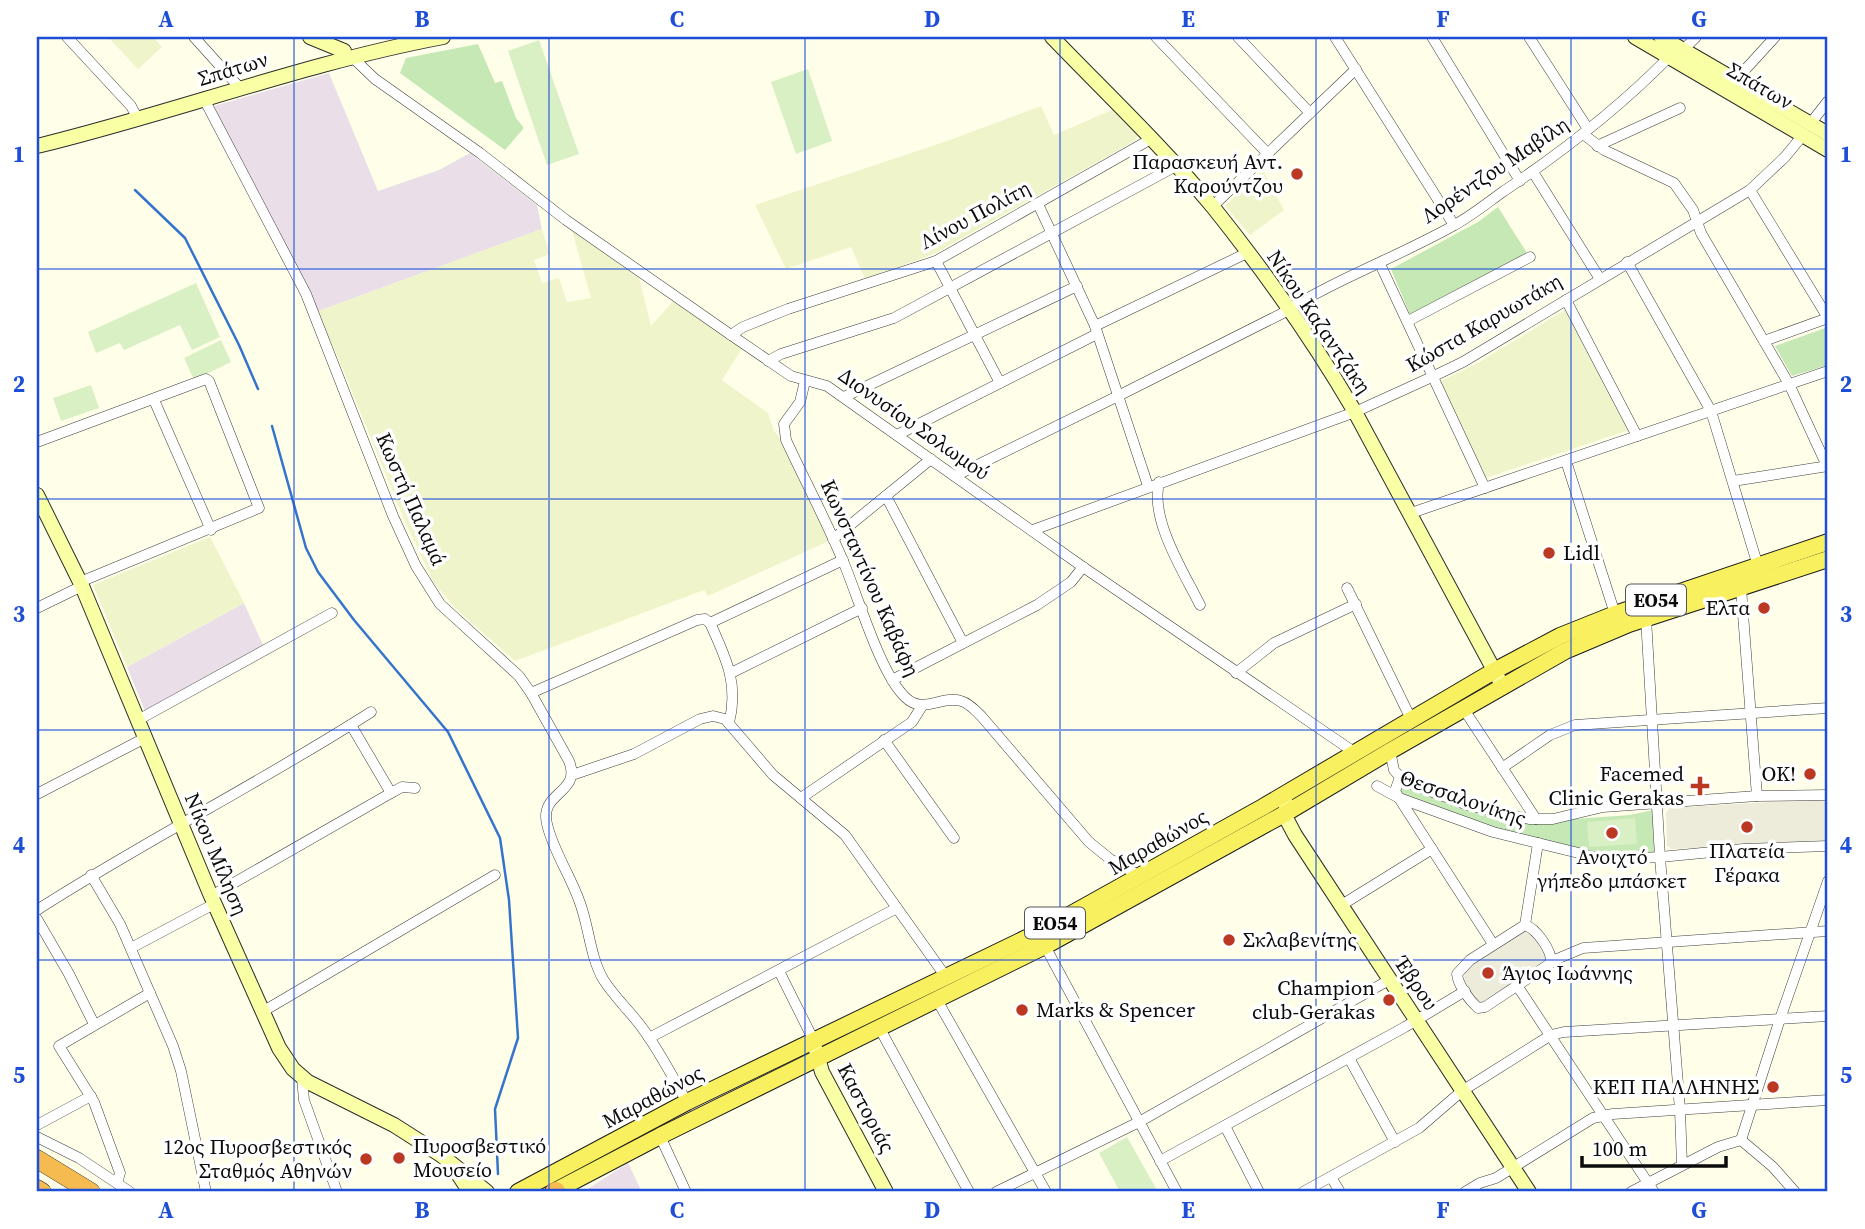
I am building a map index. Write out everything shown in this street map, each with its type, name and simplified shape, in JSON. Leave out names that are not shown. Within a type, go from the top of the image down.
[{"type":"highway","points":[[37,1159],[91,1192]]},
{"type":"highway","points":[[37,1189],[42,1192]]},
{"type":"main road","name":"Μαραθώνος","points":[[555,1192],[660,1136],[1045,946],[1286,813],[1463,708],[1498,678],[1560,636],[1615,614],[1758,566],[1827,551]]},
{"type":"main road","name":"Μαραθώνος","points":[[518,1192],[687,1102],[1039,932],[1141,877],[1411,719],[1565,650],[1646,618],[1741,588],[1827,551]]},
{"type":"street","points":[[67,37],[131,106],[138,119]]},
{"type":"street","points":[[194,37],[240,88]]},
{"type":"street","points":[[310,37],[348,54]]},
{"type":"street","points":[[330,37],[348,54]]},
{"type":"street","name":"Σπάτων","points":[[37,146],[138,119],[348,54],[443,37]]},
{"type":"street","name":"Νίκου Καζαντζάκη","points":[[1052,37],[1151,139],[1212,207],[1289,309],[1331,370],[1355,412],[1498,678]]},
{"type":"street","points":[[1156,37],[1268,154]]},
{"type":"street","points":[[1238,37],[1310,113]]},
{"type":"street","points":[[1335,37],[1454,225]]},
{"type":"street","points":[[1432,37],[1520,181]]},
{"type":"street","points":[[1529,37],[1585,131],[1597,146],[1674,183],[1693,210],[1701,233],[1789,384],[1828,466],[1732,481]]},
{"type":"street","name":"Σπάτων","points":[[1635,37],[1807,129],[1828,134]]},
{"type":"street","name":"Σπάτων","points":[[1661,37],[1807,129],[1828,150]]},
{"type":"street","points":[[1683,50],[1696,37]]},
{"type":"street","points":[[1743,72],[1774,37]]},
{"type":"street","name":"Διονυσίου Σολωμού","points":[[348,54],[375,79],[480,153],[566,220],[768,361],[791,376],[821,383],[844,397],[1083,567],[1354,752]]},
{"type":"street","name":"Λορέντζου Μαβίλη","points":[[955,475],[1118,397],[1454,225],[1533,172],[1585,131],[1669,57]]},
{"type":"street","points":[[1212,207],[1356,69]]},
{"type":"street","name":"Κωστή Παλαμά","points":[[204,99],[302,285],[393,516],[416,566],[440,604],[501,658],[531,693],[569,761],[572,775]]},
{"type":"street","name":"Κώστα Καρυωτάκη","points":[[1033,530],[1355,412],[1463,362],[1750,190],[1785,157],[1828,101]]},
{"type":"street","points":[[1597,146],[1680,108]]},
{"type":"street","name":"Λίνου Πολίτη","points":[[731,335],[743,327],[788,309],[936,261],[1151,139]]},
{"type":"street","points":[[768,361],[781,354],[894,318],[1176,166]]},
{"type":"street","points":[[1533,172],[1600,279]]},
{"type":"street","points":[[1750,190],[1828,318],[1764,341]]},
{"type":"street","points":[[1038,204],[1054,233],[1096,330],[1149,486]]},
{"type":"street","points":[[897,435],[1247,253]]},
{"type":"street","points":[[1408,321],[1530,257]]},
{"type":"street","points":[[936,261],[948,289],[1000,383]]},
{"type":"street","points":[[1627,262],[1711,411],[1758,566]]},
{"type":"street","points":[[1380,264],[1485,488]]},
{"type":"street","points":[[844,397],[1077,286]]},
{"type":"street","points":[[1566,300],[1637,436]]},
{"type":"street","points":[[1411,513],[1828,371]]},
{"type":"street","points":[[37,442],[206,379],[258,508],[81,584],[37,608]]},
{"type":"street","name":"Κωνσταντίνου Καβάφη","points":[[805,381],[800,402],[784,424],[784,434],[843,560],[892,680],[905,697],[915,705],[922,706]]},
{"type":"street","points":[[154,400],[211,530]]},
{"type":"street","points":[[833,540],[931,459]]},
{"type":"street","points":[[1566,461],[1615,614]]},
{"type":"street","points":[[1159,482],[1156,500],[1161,519],[1200,605]]},
{"type":"street","points":[[886,496],[963,643]]},
{"type":"street","name":"Νίκου Μίληση","points":[[38,500],[81,584],[213,900],[279,1048],[302,1077],[322,1091],[394,1125],[441,1155],[487,1192]]},
{"type":"street","points":[[1827,551],[1828,565]]},
{"type":"street","points":[[710,623],[843,560]]},
{"type":"street","points":[[892,680],[1045,600],[1071,582],[1083,567]]},
{"type":"street","points":[[1347,588],[1411,719]]},
{"type":"street","points":[[1741,588],[1757,796]]},
{"type":"street","points":[[1236,673],[1274,643],[1356,604]]},
{"type":"street","points":[[731,673],[862,608]]},
{"type":"street","points":[[138,720],[332,613]]},
{"type":"street","points":[[1646,618],[1682,1165]]},
{"type":"street","points":[[531,693],[697,620],[705,619],[710,623],[731,673],[732,703],[729,723]]},
{"type":"street","points":[[801,799],[912,722],[922,706],[951,700],[961,701],[971,706],[1088,842],[1141,877]]},
{"type":"street","points":[[1463,708],[1536,819]]},
{"type":"street","points":[[1502,768],[1563,729],[1575,725],[1828,708]]},
{"type":"street","points":[[37,910],[91,875],[371,712]]},
{"type":"street","points":[[687,1102],[649,1038],[602,976],[579,900],[546,823],[548,804],[568,784],[572,775],[634,754],[699,719],[720,717],[729,723],[773,775],[845,835],[946,977]]},
{"type":"street","points":[[351,725],[391,793]]},
{"type":"street","points":[[37,794],[145,738]]},
{"type":"street","points":[[884,740],[954,838]]},
{"type":"street","name":"Θεσσαλονίκης","points":[[1390,751],[1391,762],[1400,777],[1468,805],[1515,817],[1553,819],[1603,807],[1757,796],[1828,795]]},
{"type":"street","points":[[1400,777],[1395,791],[1493,944]]},
{"type":"street","name":"Θεσσαλονίκης","points":[[1377,786],[1399,797],[1493,832],[1607,860],[1744,849],[1828,846]]},
{"type":"street","points":[[131,947],[391,793],[402,787],[415,788]]},
{"type":"street","points":[[1286,813],[1288,791]]},
{"type":"street","name":"Έβρου","points":[[1286,813],[1295,835],[1340,906],[1529,1192]]},
{"type":"street","points":[[1525,925],[1538,843]]},
{"type":"street","points":[[1340,906],[1432,849]]},
{"type":"street","points":[[91,875],[113,909],[131,947],[177,1059],[206,1192]]},
{"type":"street","points":[[262,1012],[495,875]]},
{"type":"street","points":[[1741,1140],[1828,881]]},
{"type":"street","points":[[649,1038],[897,908]]},
{"type":"street","points":[[37,919],[94,1024]]},
{"type":"street","points":[[1525,925],[1460,968],[1457,976],[1474,1005],[1482,1008],[1552,961],[1583,948],[1828,931]]},
{"type":"street","points":[[1525,925],[1533,929],[1552,961]]},
{"type":"street","points":[[1045,946],[1177,1192]]},
{"type":"street","points":[[779,971],[814,1041]]},
{"type":"street","points":[[996,1192],[1139,1122],[1389,980]]},
{"type":"street","points":[[1518,986],[1654,1192]]},
{"type":"street","points":[[1160,1161],[1465,991]]},
{"type":"street","points":[[117,1183],[120,1173],[91,1096],[59,1046],[150,993]]},
{"type":"street","points":[[937,1000],[1046,1192]]},
{"type":"street","points":[[1303,1192],[1419,1128],[1462,1091],[1551,1035],[1674,1024],[1828,1016]]},
{"type":"street","points":[[880,1028],[969,1192]]},
{"type":"street","name":"Καστοριάς","points":[[814,1041],[823,1074],[886,1192]]},
{"type":"street","points":[[1349,1058],[1395,1142]]},
{"type":"street","points":[[302,1077],[304,1100],[337,1192]]},
{"type":"street","points":[[37,1125],[91,1096]]},
{"type":"street","points":[[1465,1192],[1511,1168],[1582,1124],[1602,1116],[1828,1100]]},
{"type":"street","points":[[1225,1126],[1259,1192]]},
{"type":"street","points":[[660,1136],[686,1192]]},
{"type":"street","points":[[37,1137],[79,1158],[130,1192]]},
{"type":"street","points":[[1631,1192],[1725,1144],[1741,1140]]},
{"type":"street","points":[[1741,1140],[1773,1167],[1795,1192]]},
{"type":"street","name":"Νίκου Μίληση","points":[[441,1155],[462,1178],[470,1192]]},
{"type":"street","points":[[1331,1177],[1340,1192]]},
{"type":"shaded area","points":[[329,73],[378,191],[439,170],[470,153],[537,205],[542,229],[316,312],[214,106]]},
{"type":"shaded area","points":[[244,603],[263,645],[145,711],[127,667]]},
{"type":"shaded area","name":"Πλατεία Γέρακα","points":[[1820,799],[1828,804],[1828,841],[1672,849],[1667,846],[1666,813],[1669,808]]},
{"type":"shaded area","points":[[1523,931],[1533,935],[1547,961],[1483,1003],[1478,1002],[1463,980],[1468,966],[1486,952]]},
{"type":"shaded area","points":[[628,1163],[642,1192],[583,1192]]},
{"type":"green space","points":[[108,37],[153,37],[162,47],[138,69]]},
{"type":"green space","points":[[539,40],[579,154],[547,165],[508,51]]},
{"type":"green space","points":[[478,44],[495,83],[502,81],[516,118],[524,128],[505,150],[400,73],[406,58]]},
{"type":"green space","points":[[808,69],[832,141],[796,154],[771,82]]},
{"type":"green space","points":[[1041,106],[1054,135],[1114,109],[1136,132],[1136,140],[934,254],[865,279],[851,247],[786,269],[755,205],[947,141]]},
{"type":"green space","points":[[1263,170],[1284,210],[1250,235],[1225,206]]},
{"type":"green space","points":[[1498,207],[1527,253],[1411,317],[1391,269],[1478,222]]},
{"type":"green space","points":[[571,227],[638,274],[651,326],[674,300],[743,347],[722,380],[768,413],[774,431],[781,439],[831,540],[708,596],[704,590],[515,661],[456,609],[434,583],[406,524],[337,355],[316,312],[542,229],[550,254],[534,260],[542,283],[559,278],[567,302],[591,298]]},
{"type":"green space","points":[[196,283],[220,337],[192,350],[180,325],[124,350],[120,343],[96,353],[88,332]]},
{"type":"green space","points":[[1565,310],[1629,430],[1483,479],[1439,382],[1476,364]]},
{"type":"green space","points":[[1828,327],[1828,365],[1792,376],[1775,346]]},
{"type":"green space","points":[[221,340],[231,362],[194,380],[184,358]]},
{"type":"green space","points":[[91,385],[99,408],[61,421],[53,398]]},
{"type":"green space","points":[[210,537],[244,603],[127,667],[93,585]]},
{"type":"green space","points":[[1402,781],[1532,822],[1630,815],[1653,810],[1654,852],[1606,855],[1487,828],[1400,795]]},
{"type":"green space","name":"Ανοιχτό γήπεδο μπάσκετ","points":[[1635,818],[1637,844],[1589,847],[1587,822]]},
{"type":"green space","points":[[1127,1137],[1157,1190],[1154,1192],[1120,1192],[1099,1153]]},
{"type":"waterway","points":[[135,190],[185,238],[258,389]]},
{"type":"waterway","points":[[272,426],[306,548],[318,572],[354,620],[448,732],[500,838],[509,900],[518,1038],[495,1109],[498,1174]]},
{"type":"place","name":"Παρασκευή Αντ. Καρούντζου","points":[[1297,174]]},
{"type":"place","name":"Lidl","points":[[1549,553]]},
{"type":"place","name":"Ελτα","points":[[1764,608]]},
{"type":"place","name":"OK!","points":[[1810,774]]},
{"type":"place","name":"Facemed Clinic Gerakas","points":[[1700,786]]},
{"type":"place","name":"Πλατεία Γέρακα","points":[[1747,827]]},
{"type":"place","name":"Ανοιχτό γήπεδο μπάσκετ","points":[[1612,833]]},
{"type":"place","name":"Σκλαβενίτης","points":[[1229,940]]},
{"type":"place","name":"Άγιος Ιωάννης","points":[[1488,973]]},
{"type":"place","name":"Champion club-Gerakas","points":[[1389,1000]]},
{"type":"place","name":"Marks & Spencer","points":[[1022,1010]]},
{"type":"place","name":"ΚΕΠ ΠΑΛΛΗΝΗΣ","points":[[1773,1087]]},
{"type":"place","name":"Πυροσβεστικό Μουσείο","points":[[399,1158]]},
{"type":"place","name":"12ος Πυροσβεστικός Σταθμός Αθηνών","points":[[366,1159]]}]
